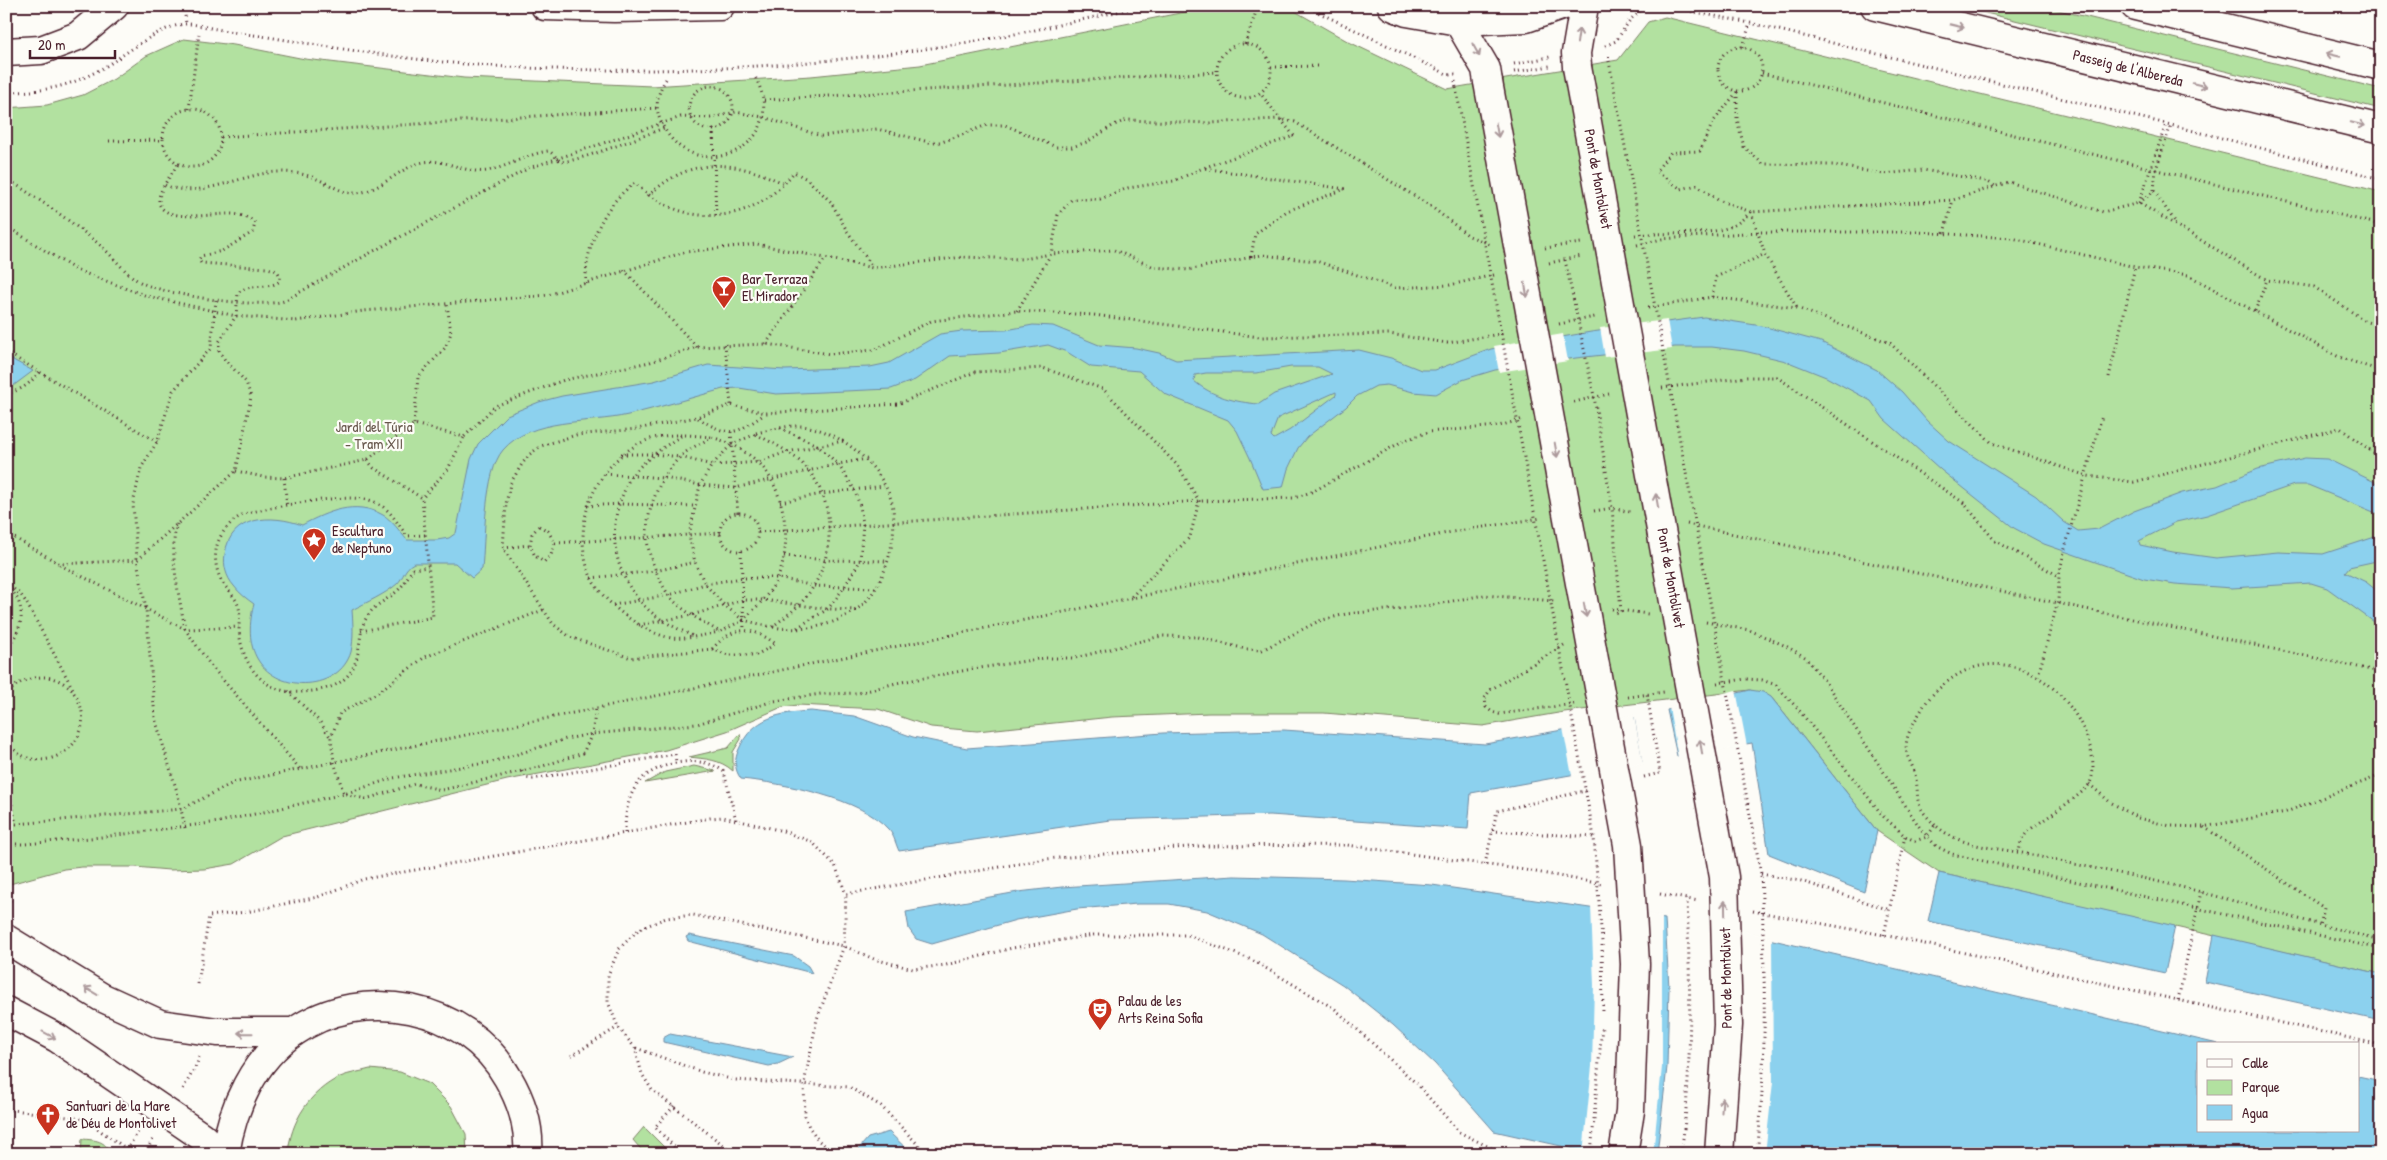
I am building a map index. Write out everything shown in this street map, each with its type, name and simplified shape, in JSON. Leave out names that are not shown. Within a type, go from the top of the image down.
[{"type":"main road","points":[[6,52],[41,50],[78,36],[114,6]]},
{"type":"main road","points":[[545,6],[614,8],[720,6]]},
{"type":"main road","points":[[1392,6],[1407,12],[1458,22],[1526,18],[1561,6]]},
{"type":"main road","name":"Pont de Montolivet","points":[[1584,6],[1568,62],[1724,877],[1728,1025],[1719,1154]]},
{"type":"main road","name":"Passeig de l'Albereda","points":[[1876,6],[2381,129]]},
{"type":"main road","points":[[2135,6],[2381,66]]},
{"type":"main road","points":[[1458,22],[1487,75],[1628,845],[1635,964],[1630,1111],[1623,1154]]},
{"type":"main road","points":[[6,939],[101,997],[160,1024],[248,1034],[294,1032]]},
{"type":"main road","points":[[225,1154],[227,1141],[243,1094],[256,1069],[276,1047],[294,1032],[320,1017],[350,1008],[379,1005],[408,1007],[436,1016],[462,1029],[484,1047],[503,1069],[518,1095],[535,1147]]},
{"type":"main road","points":[[6,1012],[57,1038],[201,1136],[220,1154]]},
{"type":"path","points":[[184,6],[186,24]]},
{"type":"path","points":[[6,92],[58,88],[78,81],[119,59],[145,41],[186,24],[381,55],[456,63],[559,69],[665,71],[743,68],[829,60],[948,45],[1062,25],[1142,6]]},
{"type":"path","points":[[1245,44],[1258,6]]},
{"type":"path","points":[[1305,6],[1449,75],[1487,75],[1568,62]]},
{"type":"path","points":[[1514,72],[1568,62],[1616,41],[1630,20],[1646,6]]},
{"type":"path","points":[[1678,6],[1680,9],[1750,23],[2171,125],[2381,179]]},
{"type":"path","points":[[1743,47],[1750,23]]},
{"type":"path","points":[[189,109],[199,34]]},
{"type":"path","points":[[1245,44],[1257,47],[1264,52],[1271,67],[1269,84],[1260,93],[1247,98],[1237,98],[1229,94],[1222,87],[1218,72],[1219,60],[1225,53],[1231,47],[1245,44]]},
{"type":"path","points":[[1743,47],[1756,54],[1762,66],[1762,72],[1756,85],[1750,89],[1737,92],[1724,86],[1720,80],[1717,66],[1719,59],[1729,49],[1743,47]]},
{"type":"path","points":[[1609,56],[1609,61]]},
{"type":"path","points":[[1271,67],[1320,66]]},
{"type":"path","points":[[764,100],[1218,72]]},
{"type":"path","points":[[1762,72],[2381,224]]},
{"type":"path","points":[[666,80],[659,90],[657,108],[664,128],[675,145],[687,152],[700,156],[714,156],[737,152],[748,144],[758,132],[763,117],[764,100],[754,75]]},
{"type":"path","points":[[1455,81],[1594,837],[1602,942],[1603,1020],[1590,1154]]},
{"type":"path","points":[[717,87],[728,94],[732,100],[732,113],[725,124],[714,129],[700,126],[692,116],[690,109],[693,96],[703,88],[717,87]]},
{"type":"path","points":[[1737,92],[1737,120],[1744,148],[1763,164],[1833,166],[1883,174],[1923,170],[1986,181],[1996,186]]},
{"type":"path","points":[[1737,92],[1713,122],[1700,151],[1671,152],[1656,171],[1681,189],[1697,185],[1718,200],[1751,212],[1953,200],[2009,182],[2103,212],[2139,203],[2154,191]]},
{"type":"path","points":[[1017,310],[1051,254],[1058,215],[1072,199],[1100,198],[1128,188],[1174,181],[1203,168],[1294,136],[1260,93]]},
{"type":"path","points":[[221,137],[657,108]]},
{"type":"path","points":[[189,109],[199,110],[208,114],[215,121],[221,137],[219,150],[213,158],[205,164],[195,167],[178,164],[169,157],[162,140],[166,124],[172,117],[189,109]]},
{"type":"path","points":[[6,178],[60,213],[101,246],[140,282],[163,291],[216,300],[272,304],[284,301],[372,252],[450,212],[496,184],[558,158],[671,118],[692,116],[711,118],[732,113],[763,117],[821,136],[877,128],[929,142],[942,142],[987,125],[1005,125],[1056,147],[1072,147],[1087,142],[1114,125],[1127,120],[1209,123],[1279,118],[1295,122],[1429,206],[1469,236],[1495,246]]},
{"type":"path","points":[[2139,203],[2166,124]]},
{"type":"path","points":[[2171,125],[2156,169],[2154,191],[2178,226]]},
{"type":"path","points":[[166,185],[172,188],[202,189],[257,174],[280,172],[303,174],[343,192],[354,193],[373,189],[400,172],[426,162],[437,162],[466,170],[487,170],[538,152],[548,151],[560,161],[566,162],[591,155],[664,128]]},
{"type":"path","points":[[714,129],[716,216]]},
{"type":"path","points":[[109,141],[162,140]]},
{"type":"path","points":[[60,564],[137,560],[236,471],[251,397],[246,382],[219,351],[219,342],[236,316],[238,293],[241,290],[271,287],[280,281],[280,275],[277,270],[267,268],[200,263],[198,260],[201,256],[222,251],[253,232],[255,223],[242,216],[230,214],[199,218],[170,212],[159,203],[159,197],[178,164]]},
{"type":"path","points":[[648,196],[671,177],[693,168],[714,165],[732,165],[748,169],[785,184]]},
{"type":"path","points":[[1203,168],[1344,189],[1287,211],[1255,234],[1251,257]]},
{"type":"path","points":[[586,284],[585,267],[599,226],[625,189],[634,183],[648,196],[679,211],[696,216],[716,216],[738,211],[759,203],[785,184],[794,172],[819,188],[832,202],[847,231],[873,268]]},
{"type":"path","points":[[1944,233],[1953,200]]},
{"type":"path","points":[[2139,203],[2266,280],[2314,287],[2366,322],[2381,326]]},
{"type":"path","points":[[1751,212],[1765,254],[1798,308]]},
{"type":"path","points":[[1629,236],[1656,232],[1708,232],[1732,226],[1751,212]]},
{"type":"path","points":[[6,226],[76,270],[147,296],[236,316],[296,321],[364,311],[548,295],[685,252],[756,244],[873,268],[963,257],[1024,259],[1051,254],[1114,250],[1154,267],[1188,270],[1262,255],[1316,261],[1396,288],[1450,285],[1498,275]]},
{"type":"path","points":[[1633,246],[1662,239],[1759,232],[1944,233],[2012,238],[2135,267],[2188,275],[2339,357],[2381,371]]},
{"type":"path","points":[[1543,248],[1584,242]]},
{"type":"path","points":[[1712,297],[1716,277],[1765,254]]},
{"type":"path","points":[[1546,264],[1584,256]]},
{"type":"path","points":[[766,344],[825,259]]},
{"type":"path","points":[[1565,260],[1587,363],[1612,508],[1622,611]]},
{"type":"path","points":[[2109,377],[2135,267]]},
{"type":"path","points":[[624,270],[697,347]]},
{"type":"path","points":[[2255,311],[2266,280]]},
{"type":"path","points":[[1645,309],[1712,297],[1798,308],[1890,343],[1992,443],[2087,476],[2134,482],[2340,428],[2381,458]]},
{"type":"path","points":[[185,828],[182,809],[155,718],[146,609],[137,560],[133,504],[135,488],[141,468],[157,442],[173,391],[211,348],[216,300]]},
{"type":"path","points":[[236,471],[263,477],[284,478],[367,460],[414,424],[418,376],[445,348],[451,333],[447,304]]},
{"type":"path","points":[[360,631],[433,618],[422,498],[448,469],[464,437],[495,406],[564,380],[650,362],[697,347],[725,344],[766,344],[830,354],[874,350],[931,321],[1017,310],[1094,315],[1260,337],[1389,334],[1447,343],[1512,332]]},
{"type":"path","points":[[1550,325],[1597,317]]},
{"type":"path","points":[[725,344],[730,406]]},
{"type":"path","points":[[6,352],[157,442]]},
{"type":"path","points":[[712,649],[728,636],[744,630],[754,631],[776,644],[756,655],[728,655],[712,649],[630,658],[570,636],[553,624],[503,548],[506,504],[510,484],[530,454],[542,446],[576,435],[638,429],[697,417],[730,406],[766,413],[898,404],[975,372],[1043,368],[1103,389],[1178,466],[1199,501],[1190,537],[1130,598]]},
{"type":"path","points":[[6,394],[31,383],[40,372]]},
{"type":"path","points":[[697,417],[721,430],[731,432],[744,428],[766,413]]},
{"type":"path","points":[[2038,676],[2058,602],[2059,576],[2064,552],[2087,476],[2102,416]]},
{"type":"path","points":[[414,424],[464,437]]},
{"type":"path","points":[[802,426],[832,434],[867,460],[892,502],[893,522],[888,560],[875,588],[857,610],[822,627],[792,630],[772,628],[743,620],[723,604],[705,584],[695,562],[689,535],[700,485],[712,465],[732,444],[756,434],[780,428],[802,426]]},
{"type":"path","points":[[780,428],[818,445],[838,464],[854,489],[860,506],[863,524],[860,561],[845,586],[828,609],[792,630]]},
{"type":"path","points":[[731,432],[738,514]]},
{"type":"path","points":[[683,434],[653,454],[631,475],[614,522],[613,540],[623,575],[639,601],[662,621],[694,637]]},
{"type":"path","points":[[683,434],[712,437],[732,444],[758,462],[771,480],[780,502],[787,530],[784,556],[778,578],[763,600],[743,620],[720,632],[694,637],[668,638],[637,626],[613,605],[591,578],[582,542],[587,506],[604,474],[621,454],[651,439],[683,434]]},
{"type":"path","points":[[756,434],[787,452],[809,470],[822,494],[831,526],[826,560],[814,586],[800,605],[772,628]]},
{"type":"path","points":[[712,437],[680,457],[664,478],[652,505],[646,538],[656,571],[668,595],[692,614],[720,632]]},
{"type":"path","points":[[621,454],[653,454],[680,457],[712,465],[734,464],[758,462],[787,452],[843,441]]},
{"type":"path","points":[[2368,450],[2381,448]]},
{"type":"path","points":[[367,460],[374,468],[422,498]]},
{"type":"path","points":[[604,474],[664,478],[700,485],[735,488],[809,470],[867,460]]},
{"type":"path","points":[[284,478],[287,506]]},
{"type":"path","points":[[780,502],[854,489],[884,486]]},
{"type":"path","points":[[425,535],[407,536],[397,518],[370,500],[349,498],[287,506],[244,514],[232,520],[222,531],[215,548],[216,564],[221,579],[238,604],[242,648],[249,666],[261,680],[278,689],[300,693],[321,690],[339,684],[349,676],[356,662],[360,631],[366,618],[375,606],[395,593],[413,569],[428,567]]},
{"type":"path","points":[[758,532],[1199,501]]},
{"type":"path","points":[[587,506],[619,504],[694,506]]},
{"type":"path","points":[[1584,512],[1612,508],[1632,512]]},
{"type":"path","points":[[738,514],[750,516],[757,525],[758,532],[755,542],[741,551],[729,548],[720,533],[723,522],[727,518],[738,514]]},
{"type":"path","points":[[6,826],[182,809],[233,784],[300,769],[1452,532],[1546,518]]},
{"type":"path","points":[[1680,522],[2381,672]]},
{"type":"path","points":[[178,524],[174,536],[174,553],[185,629],[211,666],[300,769]]},
{"type":"path","points":[[539,526],[548,531],[555,543],[551,555],[544,562],[535,556],[530,545],[532,534],[539,526]]},
{"type":"path","points":[[6,533],[60,564],[185,629],[239,627]]},
{"type":"path","points":[[555,543],[720,533]]},
{"type":"path","points":[[503,548],[530,545]]},
{"type":"path","points":[[741,551],[744,630]]},
{"type":"path","points":[[784,556],[826,560],[888,560]]},
{"type":"path","points":[[591,578],[656,571],[695,562]]},
{"type":"path","points":[[613,605],[668,595],[705,584],[742,578],[778,578],[814,586],[875,588]]},
{"type":"path","points":[[6,584],[17,601],[21,612],[21,624],[16,636],[6,649]]},
{"type":"path","points":[[6,584],[21,595],[26,602],[79,701],[83,715],[82,729],[75,742],[65,752],[54,758],[41,760],[28,758],[16,752],[6,740]]},
{"type":"path","points":[[6,844],[24,844],[185,828],[344,794],[393,778],[492,762],[566,739],[592,734],[697,724],[774,701],[821,694],[859,692],[967,670],[1045,658],[1075,658],[1161,636],[1198,637],[1246,649],[1262,650],[1319,621],[1346,614],[1426,606],[1484,595],[1556,601]]},
{"type":"path","points":[[637,626],[743,600],[763,600],[828,609],[857,610]]},
{"type":"path","points":[[1603,608],[1654,615]]},
{"type":"path","points":[[344,794],[334,762],[331,738],[340,713],[377,693],[425,656],[543,610]]},
{"type":"path","points":[[1613,616],[1622,611]]},
{"type":"path","points":[[1701,621],[1749,630],[1786,646],[1805,657],[1824,680],[1905,807],[1927,838],[1952,854],[2381,948]]},
{"type":"path","points":[[1572,640],[1490,690],[1484,698],[1486,707],[1492,712],[1499,714],[1578,703]]},
{"type":"path","points":[[2019,852],[2027,832],[2089,784],[2093,768],[2091,748],[2071,706],[2038,676],[2017,667],[1993,664],[1968,668],[1944,684],[1925,704],[1906,742],[1907,754],[1916,783],[1917,804],[1935,825],[1948,836],[1968,844],[2019,852],[2201,892],[2320,926],[2381,940]]},
{"type":"path","points":[[6,697],[19,683],[32,677],[46,677],[60,680],[72,689],[79,701]]},
{"type":"path","points":[[1710,684],[1746,679],[1762,680],[1776,685],[1798,709],[1884,816],[1905,836],[1915,841],[1927,838],[1935,825]]},
{"type":"path","points":[[288,691],[320,722],[331,738]]},
{"type":"path","points":[[1627,697],[1665,691]]},
{"type":"path","points":[[1641,778],[1660,773],[1647,694]]},
{"type":"path","points":[[344,794],[366,799],[415,784],[442,790],[543,766],[583,753],[592,734],[596,708]]},
{"type":"path","points":[[522,771],[525,778],[533,779],[675,754],[676,764]]},
{"type":"path","points":[[625,833],[627,805],[640,781],[655,770],[676,764],[701,762],[719,767],[724,772],[736,820]]},
{"type":"path","points":[[2089,784],[2110,802],[2138,818],[2170,826],[2203,827],[2286,812],[2376,777],[2381,772]]},
{"type":"path","points":[[6,775],[16,824]]},
{"type":"path","points":[[1485,864],[1497,812],[1593,789]]},
{"type":"path","points":[[198,984],[209,916],[246,912],[318,897],[364,879],[710,818],[736,820],[783,831],[812,842],[835,865],[846,894],[844,946],[817,1019],[804,1084],[805,1116],[809,1127],[819,1141],[836,1154]]},
{"type":"path","points":[[2203,827],[2324,908],[2320,926]]},
{"type":"path","points":[[1492,831],[1594,837]]},
{"type":"path","points":[[1884,935],[1905,836]]},
{"type":"path","points":[[846,894],[1046,859],[1200,846],[1347,845],[1485,864],[1611,886]]},
{"type":"path","points":[[1761,874],[1802,881],[1890,910]]},
{"type":"path","points":[[6,876],[10,904]]},
{"type":"path","points":[[2178,1000],[2201,892]]},
{"type":"path","points":[[1658,894],[1706,902]]},
{"type":"path","points":[[1681,1154],[1686,1112],[1691,1015],[1687,899]]},
{"type":"path","points":[[1743,909],[1884,935],[2381,1045]]},
{"type":"path","points":[[736,1154],[652,1090],[642,1074],[635,1048],[618,1027],[608,1002],[608,975],[620,949],[639,929],[666,918],[693,916],[844,946],[874,959],[913,968],[946,965],[1012,948],[1094,935],[1188,935],[1252,960],[1335,1009],[1418,1085],[1459,1132],[1504,1154]]},
{"type":"path","points":[[571,1056],[618,1027]]},
{"type":"path","points":[[145,1154],[198,1064],[204,1030]]},
{"type":"path","points":[[635,1048],[702,1072],[735,1080],[849,1088],[881,1106],[927,1154]]},
{"type":"path","points":[[674,1106],[655,1127],[681,1154]]},
{"type":"path","points":[[6,1110],[82,1119],[128,1149],[141,1127]]},
{"type":"green space","name":"Jardí del Túria - Tram XII","points":[[1215,6],[1286,6],[1349,42],[1447,89],[1618,60],[1648,22],[1665,17],[2381,192],[2381,974],[1939,873],[1877,831],[1771,697],[1750,690],[1564,712],[1483,726],[1324,713],[1209,713],[1112,717],[977,731],[931,727],[878,709],[798,705],[782,707],[727,731],[666,750],[507,780],[282,836],[234,864],[204,869],[169,870],[135,867],[82,867],[64,869],[6,885],[6,108],[47,105],[83,95],[114,79],[146,56],[184,39],[234,45],[305,59],[464,78],[652,86],[811,76],[920,65]]},
{"type":"green space","points":[[1957,6],[2042,6],[2381,89],[2381,109]]},
{"type":"green space","points":[[740,734],[741,739],[733,752],[733,771],[718,762],[689,757],[728,748]]},
{"type":"green space","points":[[694,766],[716,771],[645,783],[665,772]]},
{"type":"green space","points":[[370,1069],[400,1072],[429,1084],[451,1106],[466,1134],[467,1154],[288,1154],[297,1119],[311,1099],[329,1083],[340,1077]]},
{"type":"green space","points":[[644,1127],[671,1154],[645,1154],[633,1140]]},
{"type":"green space","points":[[82,1139],[96,1140],[103,1143],[110,1154],[81,1154]]},
{"type":"water","points":[[1704,317],[1762,326],[1821,342],[1877,370],[1902,392],[1927,421],[1949,441],[2036,496],[2064,522],[2078,531],[2099,529],[2134,511],[2182,493],[2217,486],[2258,469],[2305,458],[2327,459],[2381,485],[2381,515],[2308,485],[2294,485],[2207,515],[2176,522],[2139,541],[2140,545],[2216,558],[2278,552],[2323,554],[2381,535],[2381,560],[2349,567],[2345,572],[2366,582],[2381,594],[2381,627],[2327,588],[2311,583],[2232,588],[2175,584],[2144,579],[2044,544],[2014,528],[1941,470],[1884,419],[1871,401],[1826,377],[1786,361],[1744,351],[1712,347],[1675,347],[1576,358],[1495,370],[1462,380],[1436,394],[1413,392],[1387,385],[1376,386],[1357,396],[1346,407],[1307,437],[1298,448],[1288,469],[1283,487],[1263,489],[1237,431],[1228,420],[1165,394],[1139,371],[1091,367],[1067,352],[1048,345],[999,353],[950,356],[915,380],[891,389],[776,394],[739,388],[723,389],[628,415],[545,427],[515,439],[503,450],[497,460],[492,474],[486,507],[482,569],[472,578],[455,563],[414,563],[411,565],[392,588],[352,610],[351,652],[344,665],[322,681],[293,683],[280,679],[268,671],[258,660],[252,647],[250,633],[254,604],[231,582],[225,567],[224,558],[229,541],[235,531],[244,525],[254,521],[278,519],[302,525],[341,509],[362,508],[373,510],[393,523],[407,540],[449,538],[456,533],[471,459],[478,444],[507,415],[539,402],[562,396],[654,381],[708,365],[785,370],[870,367],[889,363],[940,334],[962,331],[1006,330],[1033,325],[1053,326],[1099,345],[1136,348],[1159,353],[1176,360],[1359,350],[1391,358],[1421,370],[1435,370],[1491,349],[1591,332]],"holes":[[[1291,367],[1318,367],[1332,374],[1274,394],[1259,404],[1225,398],[1201,387],[1194,381],[1195,375],[1206,373],[1256,373]],[[1336,392],[1336,395],[1290,430],[1274,439],[1271,436],[1278,418]]]},
{"type":"water","points":[[6,356],[33,371],[13,386],[6,388]]},
{"type":"water","points":[[1750,690],[1763,692],[1771,697],[1877,831],[1864,892],[1769,854],[1752,743],[1677,756],[1667,710]]},
{"type":"water","points":[[811,711],[854,716],[913,737],[967,748],[1163,733],[1284,730],[1485,744],[1634,717],[1642,762],[1471,793],[1468,829],[1270,815],[1110,820],[899,851],[894,837],[889,830],[877,819],[860,809],[799,788],[741,779],[736,768],[736,757],[745,738],[759,723],[778,715]]},
{"type":"water","points":[[1939,873],[2175,926],[2165,973],[1928,921]]},
{"type":"water","points":[[1234,876],[1344,879],[1432,885],[1665,919],[1669,988],[1667,1067],[1657,1154],[1597,1154],[1494,1131],[1435,1064],[1393,1025],[1343,985],[1262,934],[1207,911],[1169,904],[1137,904],[1077,909],[1016,920],[932,944],[916,939],[909,929],[906,912],[1018,892],[1062,887]]},
{"type":"water","points":[[1713,926],[2209,1042],[2197,1042],[2197,1132],[2360,1132],[2360,1076],[2381,1081],[2381,1154],[1706,1154],[1716,999]]},
{"type":"water","points":[[689,935],[794,956],[808,966],[812,973],[688,941],[686,937]]},
{"type":"water","points":[[2214,935],[2381,974],[2381,1021],[2205,982]]},
{"type":"water","points":[[670,1034],[793,1057],[769,1066],[663,1042],[663,1038]]},
{"type":"water","points":[[889,1132],[912,1154],[854,1154],[868,1138]]},
{"type":"pier","points":[[1667,320],[1672,349],[1605,357],[1600,328]]},
{"type":"pier","points":[[1563,334],[1568,361],[1499,372],[1494,346]]},
{"type":"pier","points":[[1736,690],[1747,746],[1678,758],[1669,707]]},
{"type":"pier","points":[[1634,715],[1643,764],[1572,776],[1563,728]]},
{"type":"pier","points":[[1591,906],[1662,916],[1662,1067],[1653,1154],[1583,1153],[1592,1066],[1594,985]]},
{"type":"pier","points":[[1712,924],[1772,937],[1773,1082],[1765,1154],[1704,1154],[1711,1087],[1714,999],[1710,927]]},
{"type":"place","name":"Bar Terraza El Mirador","points":[[724,309]]},
{"type":"place","name":"Escultura de Neptuno","points":[[314,561]]},
{"type":"place","name":"Palau de les Arts Reina Sofia","points":[[1100,1031]]},
{"type":"place","name":"Santuari de la Mare de Déu de Montolivet","points":[[48,1136]]}]
